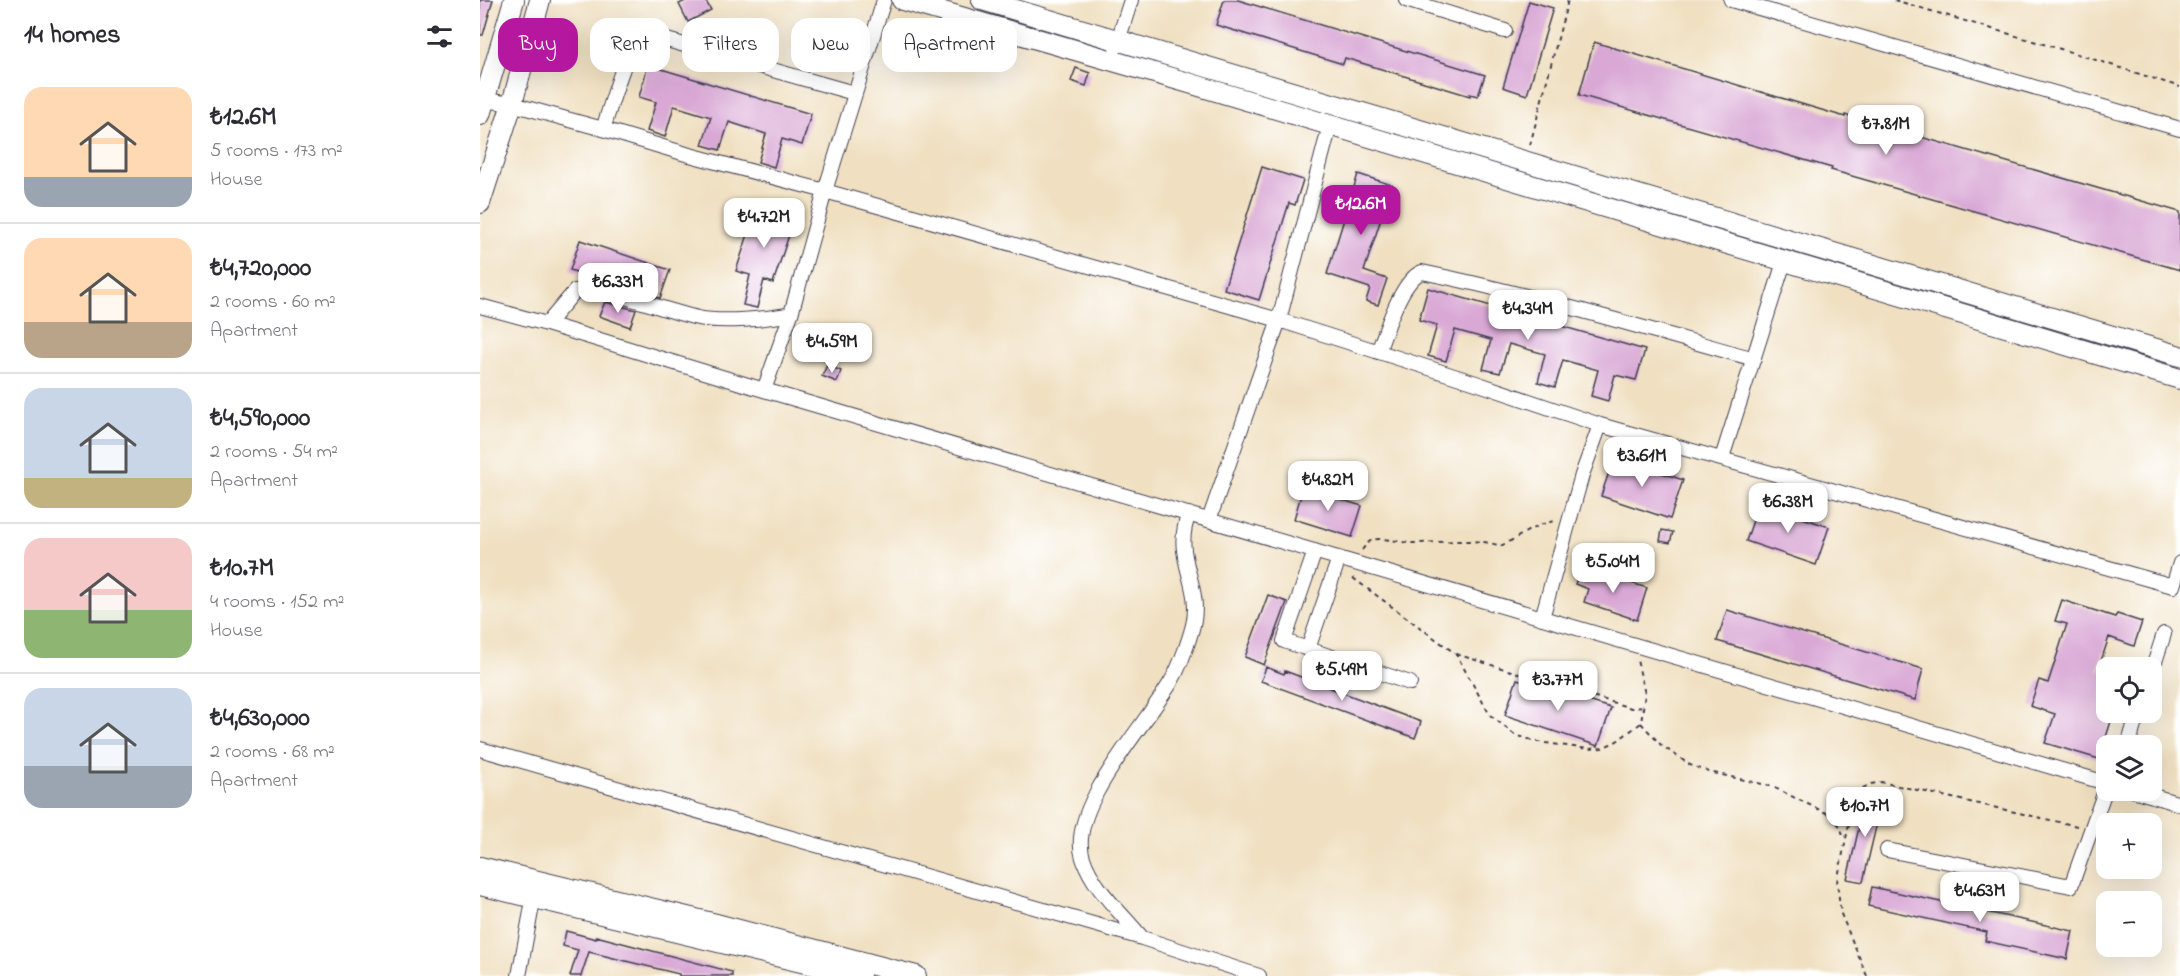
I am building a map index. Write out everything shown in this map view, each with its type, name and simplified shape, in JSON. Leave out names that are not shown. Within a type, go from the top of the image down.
[{"type":"street","points":[[514,0],[482,107],[512,104],[825,191],[1279,320],[1600,425],[2176,587],[2180,563]]},
{"type":"street","points":[[480,203],[512,104],[540,0]]},
{"type":"street","points":[[764,390],[791,314],[854,93],[884,0]]},
{"type":"street","points":[[902,0],[1330,125],[2180,379]]},
{"type":"street","points":[[982,0],[2180,356]]},
{"type":"street","points":[[1113,61],[1117,40],[1131,0]]},
{"type":"street","points":[[1406,0],[1505,31]]},
{"type":"street","points":[[1731,0],[2180,129]]},
{"type":"street","points":[[603,129],[631,49],[638,34],[642,33],[854,93]]},
{"type":"street","points":[[1209,520],[1279,320],[1330,125]]},
{"type":"street","points":[[1722,458],[1784,262]]},
{"type":"street","points":[[1378,352],[1401,297],[1415,275],[1422,272],[1597,315],[1754,359]]},
{"type":"street","points":[[547,324],[575,291],[594,290],[701,318],[765,319],[791,314]]},
{"type":"street","points":[[480,306],[1315,551],[1337,562],[1356,563],[2096,780]]},
{"type":"street","points":[[1542,618],[1582,475],[1600,425]]},
{"type":"street","points":[[1142,938],[1098,885],[1083,860],[1079,844],[1086,815],[1098,789],[1173,679],[1193,624],[1196,600],[1185,561],[1183,529],[1189,514]]},
{"type":"street","points":[[1315,551],[1284,641],[1410,683]]},
{"type":"street","points":[[1308,649],[1337,562]]},
{"type":"street","points":[[2157,657],[2164,634]]},
{"type":"street","points":[[480,749],[1142,938],[1259,976]]},
{"type":"street","points":[[2162,799],[2180,804]]},
{"type":"street","points":[[1887,850],[2071,886],[2101,801]]},
{"type":"street","points":[[480,867],[535,890],[860,976]]},
{"type":"street","points":[[480,885],[535,890]]},
{"type":"street","points":[[519,976],[535,890]]},
{"type":"street","points":[[812,963],[916,976]]},
{"type":"path","points":[[1526,162],[1568,0]]},
{"type":"path","points":[[1894,0],[2180,87]]},
{"type":"path","points":[[1356,563],[1365,546],[1374,539],[1413,543],[1452,541],[1492,543],[1500,546],[1541,523],[1570,522]]},
{"type":"path","points":[[1337,562],[1456,654],[1631,708],[1643,707]]},
{"type":"path","points":[[1456,654],[1490,715],[1515,735],[1538,742],[1588,749],[1602,748],[1617,741],[1641,723],[1644,686],[1634,645]]},
{"type":"path","points":[[1641,723],[1661,745],[1690,765],[1709,772],[1771,786],[1827,814],[1840,826],[1845,841]]},
{"type":"path","points":[[1867,976],[1838,904],[1837,882],[1854,800],[1863,788],[1881,782],[2091,829]]},
{"type":"building","points":[[480,0],[493,0],[483,35],[480,35]]},
{"type":"building","points":[[687,0],[705,0],[711,10],[696,18],[686,18],[679,4]]},
{"type":"building","points":[[1224,0],[1238,0],[1485,75],[1478,96],[1470,94],[1470,96],[1345,58],[1343,64],[1216,25]]},
{"type":"building","points":[[1529,1],[1553,8],[1527,95],[1503,87]]},
{"type":"building","points":[[1594,42],[1845,117],[1845,115],[2180,212],[2180,270],[1579,95]]},
{"type":"building","points":[[1076,68],[1090,73],[1086,86],[1071,81]]},
{"type":"building","points":[[646,72],[670,72],[811,114],[802,145],[782,139],[774,167],[758,162],[766,134],[729,122],[720,150],[702,145],[711,117],[674,106],[665,137],[647,131],[656,102],[639,97]]},
{"type":"building","points":[[1262,167],[1303,180],[1295,205],[1289,203],[1259,300],[1224,289]]},
{"type":"building","points":[[1358,174],[1392,185],[1364,271],[1387,279],[1378,305],[1366,301],[1370,288],[1327,274]]},
{"type":"building","points":[[759,201],[796,214],[773,283],[764,280],[757,308],[743,305],[750,275],[736,271]]},
{"type":"building","points":[[580,240],[670,270],[660,298],[605,284],[601,280],[570,270]]},
{"type":"building","points":[[1428,288],[1645,350],[1636,380],[1615,375],[1608,401],[1591,396],[1598,370],[1563,360],[1555,387],[1538,382],[1545,354],[1509,344],[1500,373],[1483,369],[1491,340],[1455,330],[1446,361],[1428,356],[1437,325],[1419,320]]},
{"type":"building","points":[[605,302],[636,310],[630,327],[599,316]]},
{"type":"building","points":[[827,365],[841,371],[837,382],[822,376]]},
{"type":"building","points":[[1614,457],[1683,480],[1670,519],[1601,496]]},
{"type":"building","points":[[1303,488],[1362,506],[1352,537],[1294,519]]},
{"type":"building","points":[[1759,503],[1829,527],[1816,565],[1746,541]]},
{"type":"building","points":[[1662,530],[1673,532],[1670,543],[1660,541]]},
{"type":"building","points":[[1581,570],[1593,575],[1594,571],[1647,588],[1637,620],[1584,602],[1588,589],[1575,584]]},
{"type":"building","points":[[1268,595],[1287,602],[1264,665],[1245,657]]},
{"type":"building","points":[[2062,600],[2115,617],[2117,614],[2142,622],[2134,646],[2109,637],[2102,657],[2096,657],[2096,723],[2110,723],[2107,735],[2096,735],[2096,758],[2045,743],[2055,714],[2030,706],[2039,680],[2048,683],[2067,624],[2055,621]]},
{"type":"building","points":[[1727,610],[1923,669],[1915,700],[1717,641]]},
{"type":"building","points":[[1266,667],[1284,674],[1285,671],[1421,722],[1415,738],[1261,681]]},
{"type":"building","points":[[1517,679],[1611,708],[1598,746],[1505,715]]},
{"type":"building","points":[[1867,793],[1883,797],[1863,882],[1847,879]]},
{"type":"building","points":[[1872,887],[2073,931],[2067,959],[1985,941],[1987,932],[1868,906]]},
{"type":"building","points":[[566,931],[596,939],[596,936],[732,972],[732,976],[679,976],[679,974],[589,952],[581,976],[570,976],[578,950],[563,946]]}]
